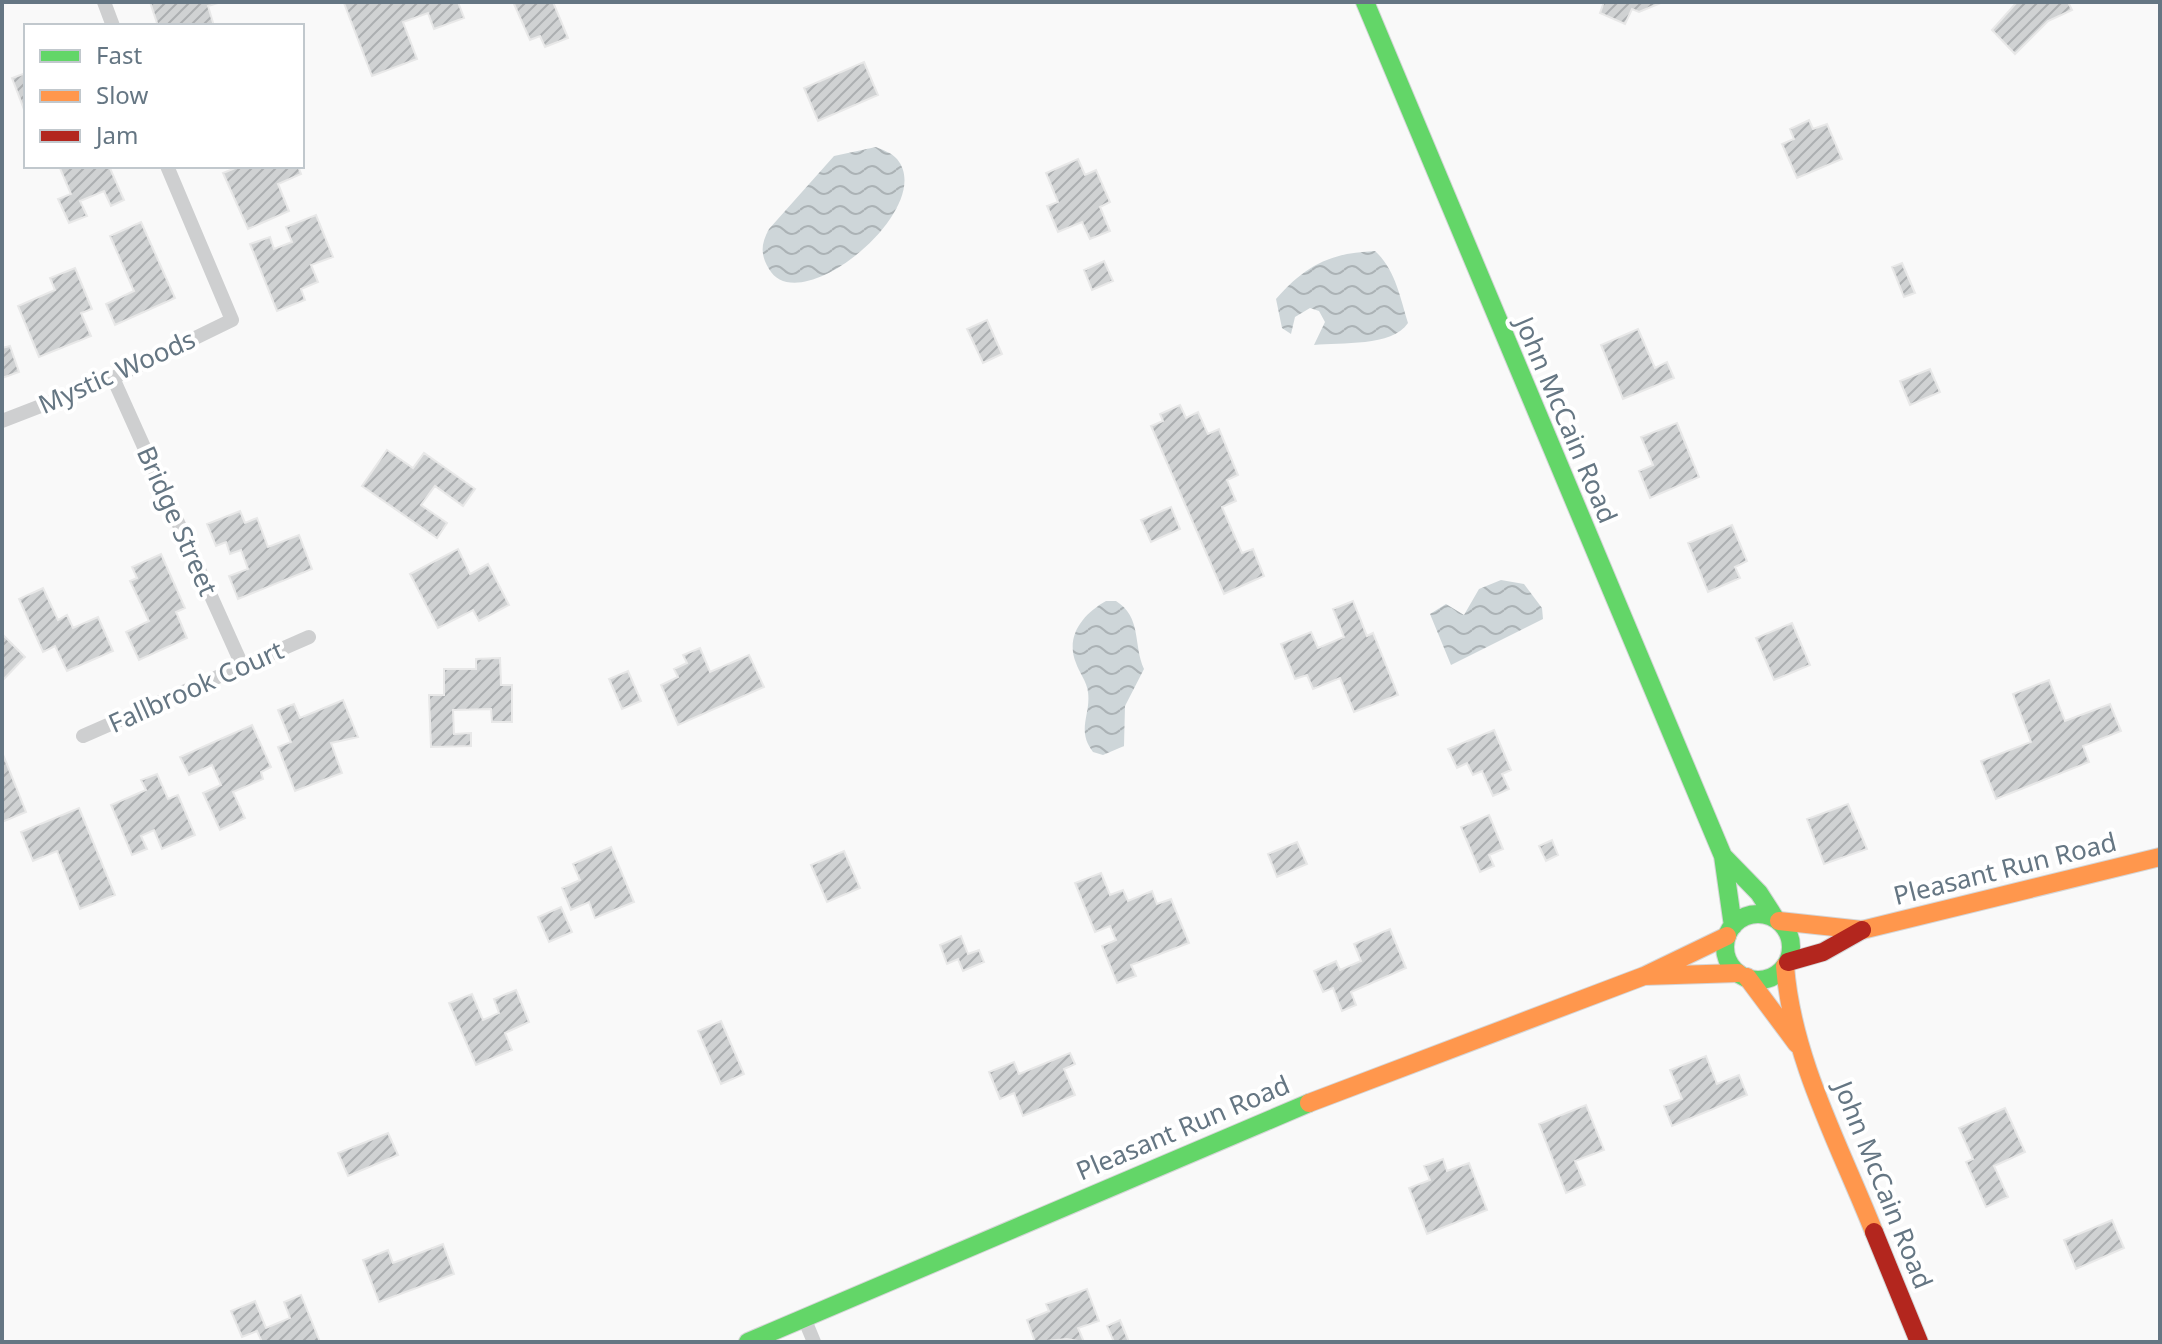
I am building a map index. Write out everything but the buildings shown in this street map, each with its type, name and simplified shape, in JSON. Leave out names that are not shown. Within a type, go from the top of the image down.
[{"type":"main road","name":"John McCain Road","points":[[1365,2],[1609,592],[1723,856],[1730,931]]},
{"type":"main road","name":"John McCain Road","points":[[1723,856],[1759,893],[1777,920]]},
{"type":"main road","name":"Pleasant Run Road","points":[[1786,964],[1823,952],[1862,930],[2160,857]]},
{"type":"main road","points":[[1759,893],[1814,925]]},
{"type":"main road","points":[[1748,915],[1777,920],[1789,936],[1786,964],[1771,977],[1742,975],[1728,958],[1730,931],[1748,915]]},
{"type":"main road","name":"Pleasant Run Road","points":[[1777,920],[1862,930]]},
{"type":"main road","name":"Pleasant Run Road","points":[[748,1342],[1402,1064],[1644,976],[1730,931]]},
{"type":"main road","name":"John McCain Road","points":[[1786,964],[1788,1006],[1800,1048],[1919,1342]]},
{"type":"main road","points":[[1710,975],[1742,986],[1761,998]]},
{"type":"main road","name":"John McCain Road","points":[[1742,975],[1800,1048]]},
{"type":"main road","name":"Pleasant Run Road","points":[[1644,976],[1742,975]]},
{"type":"street","points":[[104,2],[112,24]]},
{"type":"street","name":"Mystic Woods","points":[[2,421],[113,378],[232,320],[168,168]]},
{"type":"street","name":"Bridge Street","points":[[113,378],[242,665]]},
{"type":"street","name":"Fallbrook Court","points":[[83,736],[309,637]]},
{"type":"street","points":[[804,1318],[814,1342]]},
{"type":"water","points":[[876,147],[897,159],[905,180],[899,204],[882,229],[860,252],[833,270],[807,281],[785,282],[769,269],[764,259],[763,244],[769,229],[834,156]]},
{"type":"water","points":[[1375,251],[1387,266],[1399,294],[1408,323],[1400,331],[1378,340],[1314,345],[1325,322],[1319,311],[1310,308],[1295,317],[1291,334],[1282,328],[1276,299],[1298,277],[1332,258]]},
{"type":"water","points":[[1501,580],[1524,584],[1542,608],[1543,619],[1451,665],[1430,614],[1446,604],[1464,615],[1479,589]]},
{"type":"water","points":[[1106,601],[1116,601],[1130,615],[1144,669],[1125,706],[1124,746],[1103,755],[1093,752],[1085,737],[1088,692],[1076,663],[1073,644],[1084,619]]},
{"type":"traffic: fast","points":[[1365,2],[1723,856],[1733,926]]},
{"type":"traffic: fast","points":[[1723,856],[1759,893],[1775,918]]},
{"type":"traffic: fast","points":[[1758,914],[1771,917],[1781,924],[1788,934],[1791,947],[1788,960],[1781,970],[1771,977],[1758,980],[1745,977],[1735,970],[1728,960],[1725,947],[1728,934],[1735,924],[1745,917],[1758,914]]},
{"type":"traffic: fast","points":[[748,1342],[1309,1103]]},
{"type":"traffic: slow","points":[[1779,921],[1862,930],[2160,857]]},
{"type":"traffic: slow","points":[[1309,1103],[1644,976],[1727,936]]},
{"type":"traffic: slow","points":[[1785,966],[1789,1001],[1807,1068],[1874,1232]]},
{"type":"traffic: slow","points":[[1644,976],[1738,973]]},
{"type":"traffic: slow","points":[[1747,977],[1797,1044]]},
{"type":"traffic: jam","points":[[1788,962],[1823,952],[1862,930]]},
{"type":"traffic: jam","points":[[1874,1232],[1919,1342]]}]
